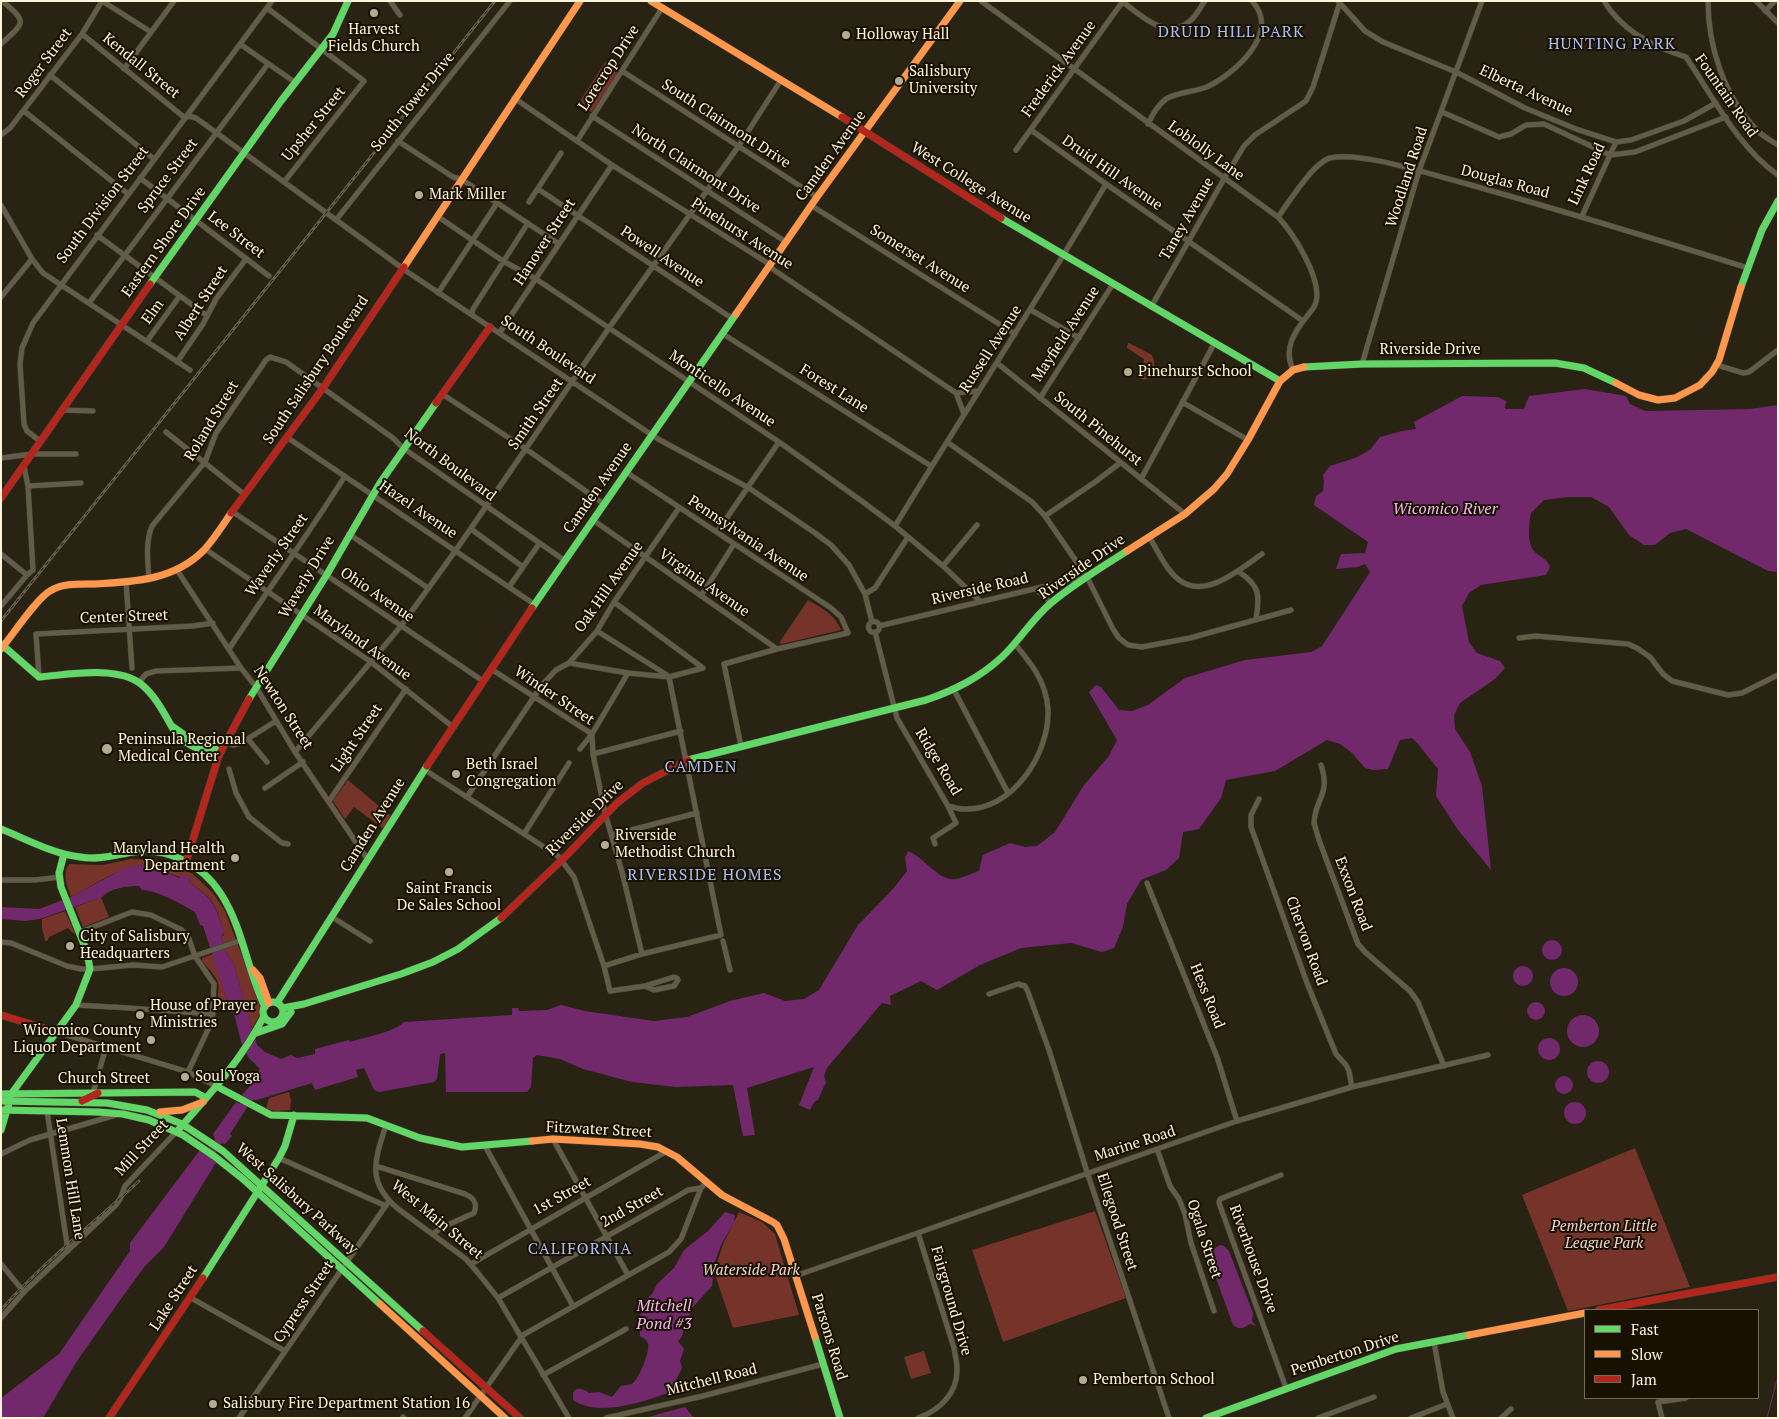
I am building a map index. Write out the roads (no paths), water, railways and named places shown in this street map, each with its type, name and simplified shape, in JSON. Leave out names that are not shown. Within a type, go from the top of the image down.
[{"type":"street","points":[[1,44],[14,32],[21,19],[20,15],[2,1]]},
{"type":"street","points":[[102,1],[151,32]]},
{"type":"street","name":"Roger Street","points":[[1,135],[10,128],[24,111],[82,34],[102,1]]},
{"type":"street","points":[[124,69],[174,1]]},
{"type":"street","name":"South Division Street","points":[[40,441],[27,431],[24,424],[20,364],[22,348],[32,323],[272,1]]},
{"type":"street","name":"Eastern Shore Drive","points":[[1,498],[121,325],[322,49],[336,28],[348,1]]},
{"type":"street","points":[[390,1],[400,15]]},
{"type":"street","name":"South Tower Drive","points":[[336,220],[510,1]]},
{"type":"street","name":"South Salisbury Boulevard","points":[[2,646],[45,594],[52,589],[68,585],[149,580],[178,570],[205,549],[323,388],[580,1]]},
{"type":"street","name":"West College Avenue","points":[[651,1],[865,131],[1022,232],[1280,381]]},
{"type":"street","name":"Camden Avenue","points":[[280,1005],[332,917],[425,770],[534,604],[817,198],[960,1]]},
{"type":"street","name":"Loblolly Lane","points":[[981,1],[1278,217],[1292,234],[1305,256],[1318,288],[1316,304],[1296,330],[1289,349],[1290,364],[1293,370]]},
{"type":"street","points":[[1123,2],[1150,22],[1167,29],[1182,26],[1191,20],[1205,1]]},
{"type":"street","points":[[1148,124],[1158,107],[1167,99],[1205,88],[1220,80],[1240,65],[1253,47],[1261,30],[1259,13],[1252,1]]},
{"type":"street","name":"Woodland Road","points":[[1362,364],[1419,171],[1482,1]]},
{"type":"street","name":"Fountain Road","points":[[1604,1],[1614,15],[1640,38],[1661,49],[1686,57],[1753,155],[1778,175]]},
{"type":"street","points":[[1708,1],[1714,48],[1720,72],[1727,88],[1755,129],[1778,145]]},
{"type":"street","points":[[1756,1],[1778,23]]},
{"type":"street","points":[[1765,11],[1775,1]]},
{"type":"street","name":"Frederick Avenue","points":[[1016,150],[1123,2]]},
{"type":"street","name":"Elberta Avenue","points":[[1339,2],[1359,26],[1371,35],[1456,72],[1525,108],[1576,129],[1616,142]]},
{"type":"street","name":"Taney Avenue","points":[[1151,307],[1224,179],[1250,140],[1306,101],[1313,87],[1339,2]]},
{"type":"street","points":[[267,8],[322,49]]},
{"type":"street","name":"Lorecrop Drive","points":[[577,141],[662,8]]},
{"type":"street","name":"Kendall Street","points":[[82,34],[185,118]]},
{"type":"street","points":[[240,44],[296,83]]},
{"type":"street","name":"Upsher Street","points":[[284,182],[364,81],[322,49]]},
{"type":"street","name":"Spruce Street","points":[[89,303],[268,64]]},
{"type":"street","name":"South Clairmont Drive","points":[[622,71],[817,198]]},
{"type":"street","points":[[50,75],[154,159]]},
{"type":"street","name":"Smith Street","points":[[296,752],[402,626],[738,147],[780,80]]},
{"type":"street","name":"Pinehurst Avenue","points":[[514,98],[612,165],[770,266],[956,392]]},
{"type":"street","points":[[1616,142],[1639,137],[1684,121],[1716,103]]},
{"type":"street","points":[[24,111],[128,194]]},
{"type":"street","points":[[1442,112],[1499,137],[1511,134],[1526,125],[1544,124],[1610,154],[1635,152],[1726,117]]},
{"type":"street","name":"South Boulevard","points":[[185,118],[189,116],[196,118],[217,132],[402,268],[652,435],[748,488],[830,545],[849,565],[865,594],[872,622]]},
{"type":"street","name":"North Clairmont Drive","points":[[592,116],[786,242]]},
{"type":"street","name":"Druid Hill Avenue","points":[[1031,130],[1303,321]]},
{"type":"street","points":[[398,141],[558,244]]},
{"type":"street","name":"Link Road","points":[[1582,216],[1616,142]]},
{"type":"street","points":[[529,202],[561,153]]},
{"type":"street","name":"Douglas Road","points":[[1278,217],[1318,165],[1331,158],[1349,157],[1419,171],[1582,216],[1748,268]]},
{"type":"street","name":"Hanover Street","points":[[500,332],[612,165]]},
{"type":"street","name":"Lee Street","points":[[140,178],[269,276]]},
{"type":"street","name":"Russell Avenue","points":[[895,526],[978,391],[1031,310],[1106,184]]},
{"type":"street","name":"Powell Avenue","points":[[538,189],[733,319]]},
{"type":"street","name":"Riverside Drive","points":[[282,1016],[304,1004],[401,974],[433,962],[458,949],[497,922],[568,854],[605,813],[643,783],[687,760],[926,700],[954,690],[979,675],[1003,656],[1052,602],[1087,577],[1185,514],[1214,489],[1227,474],[1248,440],[1280,381],[1293,370],[1362,364],[1555,363],[1589,369],[1646,398],[1661,400],[1691,392],[1701,384],[1717,365],[1748,268],[1764,227],[1778,201]]},
{"type":"street","points":[[438,293],[497,203]]},
{"type":"street","points":[[1,205],[32,259],[43,273],[190,370]]},
{"type":"street","name":"Somerset Avenue","points":[[812,206],[1015,334]]},
{"type":"street","name":"Monticello Avenue","points":[[436,216],[503,261],[536,279],[779,442],[895,526],[943,566],[980,601]]},
{"type":"street","points":[[472,314],[473,309],[528,223]]},
{"type":"street","points":[[97,236],[206,315]]},
{"type":"street","points":[[1,297],[32,259]]},
{"type":"street","name":"Albert Street","points":[[177,362],[203,324],[216,299],[246,259]]},
{"type":"street","name":"Mayfield Avenue","points":[[1040,398],[1113,284]]},
{"type":"street","name":"Elm","points":[[147,341],[179,297]]},
{"type":"street","points":[[1031,310],[1079,338]]},
{"type":"street","name":"Waverly Drive","points":[[186,862],[219,755],[256,687],[403,448],[490,326]]},
{"type":"street","name":"Forest Lane","points":[[723,334],[931,466]]},
{"type":"street","points":[[1141,479],[1214,344]]},
{"type":"street","points":[[1717,365],[1743,373],[1749,372],[1778,350]]},
{"type":"street","name":"Roland Street","points":[[149,580],[148,536],[152,526],[204,462],[216,433],[266,360],[274,357],[286,362],[323,388]]},
{"type":"street","name":"South Pinehurst","points":[[997,363],[1185,514]]},
{"type":"street","name":"North Boulevard","points":[[323,388],[392,436],[403,448],[564,560]]},
{"type":"street","points":[[964,414],[956,392],[978,391]]},
{"type":"street","points":[[442,394],[604,504]]},
{"type":"street","points":[[1182,402],[1248,440]]},
{"type":"street","points":[[61,410],[93,411]]},
{"type":"street","points":[[166,432],[246,495]]},
{"type":"street","name":"Hazel Avenue","points":[[288,438],[534,604]]},
{"type":"street","points":[[717,532],[779,442]]},
{"type":"street","points":[[947,442],[1032,502],[1045,516],[1087,577],[1113,630],[1123,642],[1133,647],[1142,648],[1190,638],[1291,610]]},
{"type":"street","points":[[1,458],[32,454],[76,454]]},
{"type":"street","points":[[1045,516],[1095,482],[1120,462]]},
{"type":"street","points":[[1,606],[26,575],[33,570],[28,486],[24,466]]},
{"type":"street","name":"Pennsylvania Avenue","points":[[626,472],[836,612],[844,621],[848,633],[777,649]]},
{"type":"street","name":"Waverly Street","points":[[229,649],[345,476]]},
{"type":"street","points":[[28,486],[81,483]]},
{"type":"street","name":"Oak Hill Avenue","points":[[467,797],[533,697],[552,674],[569,663],[597,631],[614,602],[679,508]]},
{"type":"street","name":"Ohio Avenue","points":[[233,512],[483,681]]},
{"type":"street","name":"Virginia Avenue","points":[[593,520],[777,649]]},
{"type":"street","points":[[943,566],[977,525]]},
{"type":"street","points":[[471,529],[523,567]]},
{"type":"street","points":[[349,534],[428,588]]},
{"type":"street","points":[[865,594],[874,588],[908,537]]},
{"type":"street","points":[[1149,537],[1170,572],[1184,583],[1199,587],[1207,586],[1238,571],[1262,554]]},
{"type":"street","points":[[509,587],[539,544]]},
{"type":"street","points":[[701,596],[734,544]]},
{"type":"street","name":"Maryland Avenue","points":[[205,549],[371,662],[453,727]]},
{"type":"street","points":[[1,554],[26,575]]},
{"type":"street","name":"Newton Street","points":[[178,570],[368,860]]},
{"type":"street","points":[[1238,571],[1249,578],[1258,591],[1259,602],[1256,619]]},
{"type":"street","name":"Riverside Road","points":[[879,626],[1087,577]]},
{"type":"street","points":[[126,582],[132,668]]},
{"type":"street","points":[[1036,589],[1052,602]]},
{"type":"street","points":[[569,663],[628,673],[669,677],[703,668],[614,602]]},
{"type":"street","points":[[872,622],[876,622],[879,626],[875,632],[868,629],[868,625],[872,622]]},
{"type":"street","name":"Center Street","points":[[39,677],[36,634],[193,626],[213,623]]},
{"type":"street","points":[[597,631],[669,677],[721,934],[642,954],[604,966]]},
{"type":"street","points":[[875,632],[894,708]]},
{"type":"street","points":[[1519,638],[1536,636],[1628,644],[1650,656],[1672,681],[1728,695],[1742,693],[1778,675]]},
{"type":"street","name":"Ridge Road","points":[[894,708],[897,718],[948,806],[962,809],[977,808],[995,801],[1008,793],[1030,771],[1044,742],[1047,726],[1048,708],[1039,678],[1034,666],[1014,643]]},
{"type":"street","points":[[2,646],[39,677],[122,674],[139,682],[149,692],[171,725],[186,736],[218,750],[219,755]]},
{"type":"street","points":[[741,746],[724,664],[777,649]]},
{"type":"street","points":[[139,682],[143,676],[151,672],[241,668]]},
{"type":"street","name":"Winder Street","points":[[491,669],[592,734],[593,754],[605,813],[642,954]]},
{"type":"street","points":[[580,750],[592,734],[628,673]]},
{"type":"street","name":"Light Street","points":[[329,801],[406,689]]},
{"type":"street","points":[[954,690],[1008,793]]},
{"type":"street","points":[[225,742],[236,744],[248,739],[276,721]]},
{"type":"street","points":[[593,754],[681,731]]},
{"type":"street","points":[[248,739],[267,762]]},
{"type":"street","points":[[265,788],[304,762]]},
{"type":"street","points":[[524,834],[569,763]]},
{"type":"street","name":"Exxon Road","points":[[1321,765],[1325,776],[1324,791],[1317,807],[1314,823],[1354,935],[1365,952],[1410,991],[1418,1002],[1444,1066]]},
{"type":"street","points":[[229,769],[236,793],[249,816],[282,842],[288,844]]},
{"type":"street","points":[[425,770],[524,834],[560,860],[574,877],[604,966],[610,991],[645,986],[674,977],[678,980],[674,986],[654,990],[645,986]]},
{"type":"street","name":"Chervon Road","points":[[1259,800],[1251,815],[1251,827],[1307,983],[1336,1054],[1349,1071],[1352,1087]]},
{"type":"street","points":[[935,844],[933,838],[956,823],[948,806]]},
{"type":"street","points":[[612,836],[697,813]]},
{"type":"street","points":[[1,829],[64,854],[79,857],[97,858],[128,852],[154,852],[176,857],[186,862],[204,874],[222,893],[234,916],[252,968],[260,978],[267,1005],[264,1016],[275,1022],[282,1016],[280,1005],[267,1005]]},
{"type":"street","points":[[2,1128],[4,1111],[11,1097],[76,1005],[90,969],[87,952],[64,894],[60,877],[60,865],[64,854]]},
{"type":"street","points":[[1,880],[35,880],[60,877]]},
{"type":"street","name":"Hess Road","points":[[1147,883],[1217,1057],[1237,1121]]},
{"type":"street","points":[[80,932],[132,912],[141,912],[182,930],[189,939],[195,956],[214,984],[214,1014],[188,1072]]},
{"type":"street","points":[[332,917],[370,941]]},
{"type":"street","points":[[1,942],[10,943],[67,966],[90,969],[133,965],[162,967],[242,940]]},
{"type":"street","points":[[724,941],[730,970]]},
{"type":"street","name":"Ellegood Street","points":[[989,994],[1018,984],[1025,986],[1049,1050],[1087,1172],[1169,1418]]},
{"type":"street","name":"Riverside Drive","points":[[280,1005],[304,1004]]},
{"type":"street","points":[[76,1005],[214,1014]]},
{"type":"street","points":[[255,1034],[282,1024],[291,1012]]},
{"type":"street","points":[[1,1015],[188,1072],[263,1112],[271,1114],[357,1117],[376,1120],[386,1125]]},
{"type":"street","name":"Mill Street","points":[[1,1318],[24,1292],[116,1205],[125,1186],[183,1125],[216,1086],[255,1034],[264,1016]]},
{"type":"street","name":"Mill Street","points":[[255,1034],[264,1026],[275,1022]]},
{"type":"street","points":[[82,1101],[95,1093],[106,1047]]},
{"type":"street","name":"Marine Road","points":[[795,1276],[1087,1172],[1237,1121],[1352,1087],[1488,1054]]},
{"type":"street","name":"Church Street","points":[[1,1094],[11,1097],[95,1093],[195,1092],[205,1100]]},
{"type":"street","points":[[1,1101],[11,1097]]},
{"type":"street","name":"West Salisbury Parkway","points":[[11,1097],[130,1106],[150,1111],[183,1125],[205,1138],[223,1151],[341,1269],[505,1418]]},
{"type":"street","points":[[150,1111],[173,1113],[182,1111],[205,1100]]},
{"type":"street","name":"West Salisbury Parkway","points":[[4,1111],[88,1110],[121,1114],[151,1121],[197,1143],[259,1188],[347,1261],[520,1418]]},
{"type":"street","name":"Lemmon Hill Lane","points":[[47,1111],[68,1251]]},
{"type":"street","points":[[4,1153],[30,1140],[121,1114]]},
{"type":"street","name":"Lake Street","points":[[109,1418],[191,1298],[279,1158],[285,1146],[294,1115]]},
{"type":"street","name":"Fitzwater Street","points":[[386,1125],[401,1132],[462,1148],[553,1139],[640,1144],[658,1147],[667,1151],[704,1185],[764,1216]]},
{"type":"street","name":"West Main Street","points":[[386,1125],[376,1166],[377,1182],[388,1204],[433,1234],[471,1264],[498,1298],[569,1418]]},
{"type":"street","points":[[553,1139],[628,1275]]},
{"type":"street","points":[[486,1146],[573,1306]]},
{"type":"street","name":"Ogala Street","points":[[1157,1149],[1170,1186],[1179,1199],[1185,1214],[1191,1243],[1214,1310]]},
{"type":"street","name":"1st Street","points":[[471,1264],[667,1151]]},
{"type":"street","points":[[279,1158],[388,1204]]},
{"type":"street","points":[[376,1166],[465,1194],[474,1200],[476,1205],[474,1213],[441,1228],[433,1234]]},
{"type":"street","name":"Riverhouse Drive","points":[[1281,1175],[1220,1199],[1219,1203],[1286,1388]]},
{"type":"street","points":[[465,1418],[520,1338],[669,1252],[677,1245],[704,1185]]},
{"type":"street","name":"2nd Street","points":[[498,1298],[688,1190],[704,1185]]},
{"type":"street","name":"Cypress Street","points":[[239,1418],[388,1204]]},
{"type":"street","name":"Parsons Road","points":[[764,1216],[777,1225],[781,1231],[840,1418]]},
{"type":"street","name":"Fairground Drive","points":[[918,1233],[954,1348],[957,1368],[956,1382],[946,1401],[936,1410],[918,1418]]},
{"type":"street","points":[[1,1264],[24,1292]]},
{"type":"street","points":[[1616,1309],[1632,1308],[1778,1277]]},
{"type":"street","points":[[191,1298],[285,1351]]},
{"type":"street","name":"Pemberton Drive","points":[[1206,1418],[1396,1349],[1584,1313]]},
{"type":"street","points":[[544,1375],[626,1329]]},
{"type":"street","points":[[1434,1342],[1442,1386],[1453,1418]]},
{"type":"street","name":"Mitchell Road","points":[[606,1418],[703,1396],[823,1364]]},
{"type":"street","points":[[1318,1418],[1325,1417],[1374,1396]]},
{"type":"street","points":[[1662,1418],[1657,1400],[1672,1399]]},
{"type":"street","points":[[1411,1418],[1447,1404]]},
{"type":"street","points":[[1501,1418],[1511,1408]]},
{"type":"water","name":"Wicomico River","points":[[1585,389],[1626,396],[1630,404],[1645,411],[1750,409],[1778,405],[1778,572],[1768,571],[1686,529],[1670,533],[1655,545],[1644,545],[1629,535],[1609,507],[1591,497],[1544,500],[1531,513],[1529,540],[1536,553],[1549,564],[1550,567],[1546,575],[1481,585],[1469,593],[1462,606],[1469,642],[1477,653],[1500,661],[1505,668],[1495,679],[1460,703],[1454,715],[1455,729],[1470,752],[1482,786],[1491,870],[1458,830],[1436,796],[1438,769],[1412,738],[1400,740],[1388,769],[1373,770],[1365,768],[1352,753],[1340,744],[1327,740],[1275,771],[1226,780],[1221,798],[1199,829],[1183,832],[1179,858],[1166,870],[1141,880],[1127,904],[1123,927],[1114,948],[1102,952],[1071,943],[1021,948],[980,965],[937,990],[921,981],[890,996],[891,1005],[882,1003],[827,1068],[824,1076],[826,1082],[818,1100],[814,1102],[810,1110],[799,1105],[814,1067],[747,1088],[755,1135],[743,1136],[733,1085],[676,1087],[632,1082],[583,1069],[560,1059],[537,1055],[533,1058],[531,1087],[527,1092],[446,1092],[445,1053],[440,1054],[437,1079],[434,1082],[379,1092],[374,1090],[364,1068],[356,1070],[358,1077],[315,1090],[312,1083],[252,1100],[230,1134],[232,1136],[225,1144],[222,1143],[213,1158],[217,1161],[164,1247],[145,1266],[118,1303],[77,1361],[43,1418],[1,1418],[1,1398],[59,1354],[130,1251],[130,1243],[200,1150],[206,1152],[215,1139],[213,1134],[236,1102],[240,1104],[244,1097],[242,1095],[260,1069],[248,1057],[241,1042],[234,1013],[226,997],[203,926],[200,925],[195,912],[161,895],[142,890],[139,886],[114,890],[102,897],[40,919],[25,921],[1,919],[1,907],[39,909],[71,897],[123,869],[139,865],[153,866],[179,878],[182,875],[190,877],[189,882],[209,898],[216,909],[224,933],[221,936],[226,952],[234,965],[257,1045],[265,1052],[281,1059],[291,1055],[297,1058],[315,1054],[315,1049],[378,1034],[393,1029],[404,1022],[512,1015],[512,1008],[518,1008],[519,1011],[547,1010],[561,1005],[585,1011],[654,1021],[687,1017],[730,1001],[764,993],[785,1001],[804,999],[819,990],[858,925],[893,889],[907,871],[905,858],[908,851],[944,877],[956,879],[979,871],[983,855],[1010,843],[1025,847],[1037,846],[1055,832],[1084,785],[1109,756],[1117,740],[1089,692],[1096,685],[1101,687],[1119,710],[1132,711],[1148,705],[1185,678],[1245,660],[1311,652],[1322,646],[1370,572],[1365,564],[1358,567],[1336,569],[1341,554],[1365,553],[1368,542],[1314,505],[1316,496],[1323,491],[1323,475],[1330,466],[1355,458],[1370,450],[1380,437],[1416,429],[1414,422],[1462,396],[1498,397],[1506,401],[1505,409],[1524,409],[1529,396]]},
{"type":"water","points":[[1552,940],[1559,943],[1562,950],[1559,957],[1552,960],[1545,957],[1542,950],[1545,943]]},
{"type":"water","points":[[1523,966],[1530,969],[1533,976],[1530,983],[1523,986],[1516,983],[1513,976],[1516,969]]},
{"type":"water","points":[[1564,968],[1574,972],[1578,982],[1574,992],[1564,996],[1554,992],[1550,982],[1554,972]]},
{"type":"water","points":[[1532,1002],[1540,1002],[1545,1007],[1543,1018],[1532,1020],[1527,1015],[1527,1007]]},
{"type":"water","points":[[1583,1015],[1589,1016],[1594,1020],[1598,1025],[1598,1037],[1594,1042],[1589,1046],[1583,1047],[1577,1046],[1572,1042],[1568,1037],[1567,1031],[1568,1025],[1572,1020],[1577,1016]]},
{"type":"water","points":[[1549,1038],[1557,1041],[1560,1049],[1557,1057],[1549,1060],[1541,1057],[1538,1049],[1541,1041]]},
{"type":"water","points":[[1598,1061],[1608,1068],[1609,1072],[1602,1082],[1598,1083],[1588,1076],[1587,1072],[1594,1062]]},
{"type":"water","points":[[1560,1076],[1568,1076],[1573,1081],[1571,1092],[1560,1094],[1555,1089],[1555,1081]]},
{"type":"water","points":[[1575,1102],[1583,1105],[1586,1113],[1583,1121],[1575,1124],[1567,1121],[1564,1113],[1567,1105]]},
{"type":"water","name":"Mitchell Pond #3","points":[[725,1212],[735,1215],[734,1223],[722,1243],[715,1261],[712,1286],[692,1308],[681,1338],[678,1341],[684,1349],[680,1361],[682,1368],[676,1380],[676,1383],[680,1385],[679,1391],[673,1391],[637,1403],[609,1408],[596,1408],[573,1400],[573,1393],[576,1389],[583,1389],[589,1393],[599,1392],[612,1397],[621,1386],[632,1384],[635,1381],[643,1365],[648,1348],[647,1341],[640,1336],[640,1316],[646,1300],[652,1294],[657,1284],[674,1268],[684,1250],[708,1231]]},
{"type":"water","points":[[1220,1245],[1229,1251],[1253,1313],[1252,1321],[1256,1326],[1250,1324],[1243,1328],[1238,1328],[1233,1325],[1209,1259],[1210,1251]]},
{"type":"water","points":[[685,1407],[694,1418],[648,1418],[648,1417]]},
{"type":"waterway","points":[[1767,1418],[1778,1376]]},
{"type":"railway","points":[[1,621],[495,1]]},
{"type":"railway","points":[[1,1310],[51,1259],[139,1181]]},
{"type":"place","name":"Harvest Fields Church","points":[[374,13]]},
{"type":"place","name":"Holloway Hall","points":[[846,35]]},
{"type":"place","name":"Salisbury University","points":[[899,81]]},
{"type":"place","name":"Mark Miller","points":[[419,195]]},
{"type":"place","name":"Pinehurst School","points":[[1128,372]]},
{"type":"place","name":"Peninsula Regional Medical Center","points":[[107,749]]},
{"type":"place","name":"Beth Israel Congregation","points":[[456,774]]},
{"type":"place","name":"Riverside Methodist Church","points":[[605,845]]},
{"type":"place","name":"Maryland Health Department","points":[[235,858]]},
{"type":"place","name":"Saint Francis De Sales School","points":[[449,872]]},
{"type":"place","name":"City of Salisbury Headquarters","points":[[70,946]]},
{"type":"place","name":"House of Prayer Ministries","points":[[140,1015]]},
{"type":"place","name":"Wicomico County Liquor Department","points":[[151,1040]]},
{"type":"place","name":"Soul Yoga","points":[[185,1077]]},
{"type":"place","name":"Pemberton School","points":[[1083,1380]]},
{"type":"place","name":"Salisbury Fire Department Station 16","points":[[213,1404]]},
{"type":"district","name":"DRUID HILL PARK","points":[[1231,32]]},
{"type":"district","name":"HUNTING PARK","points":[[1612,44]]},
{"type":"district","name":"CAMDEN","points":[[701,767]]},
{"type":"district","name":"RIVERSIDE HOMES","points":[[705,875]]},
{"type":"district","name":"CALIFORNIA","points":[[580,1249]]},
{"type":"park label","name":"Pemberton Little League Park","points":[[1604,1236]]},
{"type":"park label","name":"Waterside Park","points":[[751,1271]]}]
